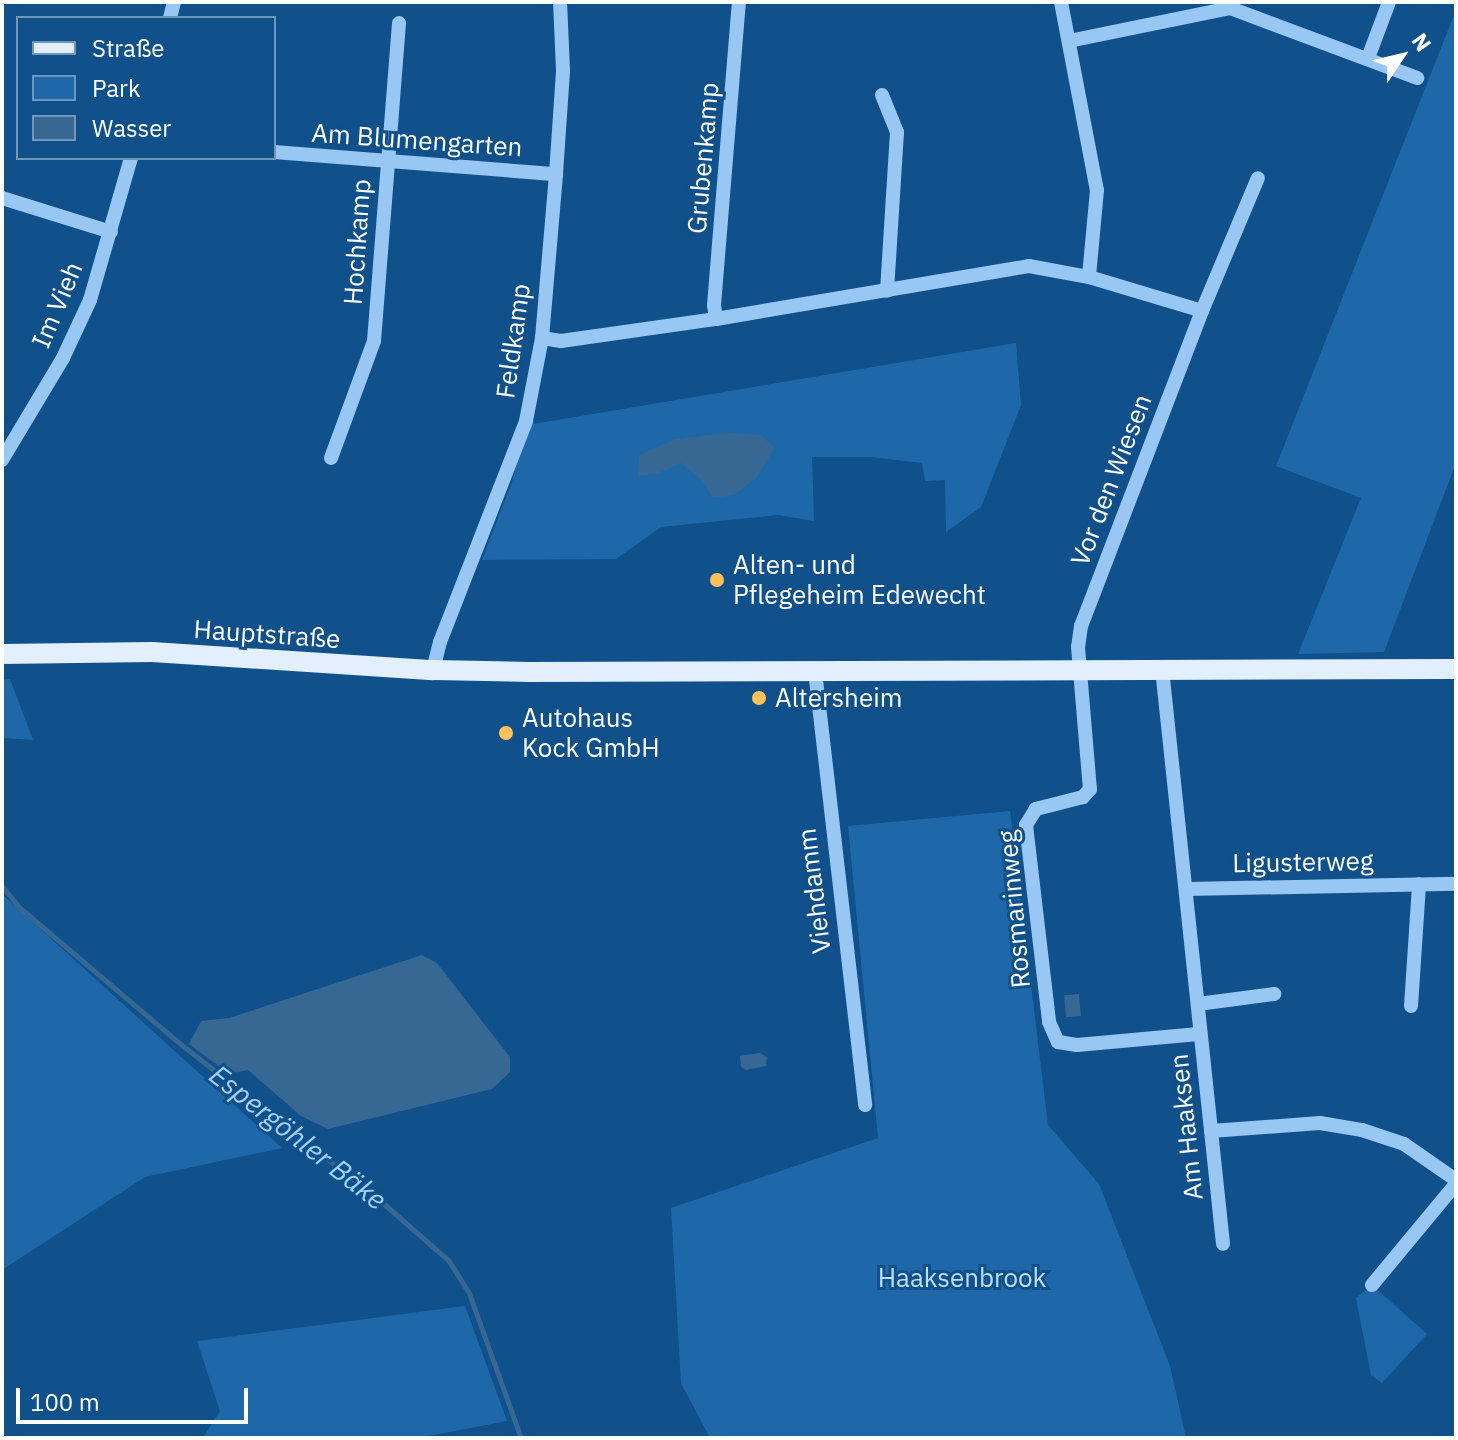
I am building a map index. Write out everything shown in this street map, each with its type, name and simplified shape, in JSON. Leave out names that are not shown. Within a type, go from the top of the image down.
[{"type":"main road","name":"Hauptstraße","points":[[2,654],[152,652],[433,670],[815,671]]},
{"type":"main road","points":[[815,671],[1456,669]]},
{"type":"street","name":"Feldkamp","points":[[433,670],[440,642],[526,421],[542,338],[563,70],[560,2]]},
{"type":"street","name":"Grubenkamp","points":[[716,319],[714,305],[739,2]]},
{"type":"street","points":[[1061,2],[1097,190],[1089,277]]},
{"type":"street","points":[[1368,58],[1389,2]]},
{"type":"street","points":[[1069,41],[1232,5],[1417,78]]},
{"type":"street","name":"Hochkamp","points":[[331,458],[374,341],[399,23]]},
{"type":"street","points":[[882,95],[897,132],[887,291]]},
{"type":"street","name":"Am Blumengarten","points":[[276,152],[556,174]]},
{"type":"street","name":"Im Vieh","points":[[2,460],[74,335],[90,300],[130,160]]},
{"type":"street","name":"Vor den Wiesen","points":[[1081,670],[1078,647],[1081,626],[1202,311],[1258,178]]},
{"type":"street","points":[[2,198],[111,232]]},
{"type":"street","points":[[542,338],[561,341],[716,319],[1029,266],[1089,277],[1202,311]]},
{"type":"street","name":"Am Haaksen","points":[[1162,669],[1223,1244]]},
{"type":"street","name":"Rosmarinweg","points":[[1081,670],[1090,789],[1083,797],[1036,809],[1026,825],[1052,1033],[1058,1042],[1066,1045],[1199,1034]]},
{"type":"street","name":"Viehdamm","points":[[815,671],[865,1105]]},
{"type":"street","points":[[1411,1006],[1419,884]]},
{"type":"street","name":"Ligusterweg","points":[[1187,889],[1456,884]]},
{"type":"street","points":[[1198,1004],[1274,994]]},
{"type":"street","points":[[1211,1131],[1320,1123],[1362,1130],[1404,1144],[1456,1182],[1372,1285]]},
{"type":"green space","points":[[1456,10],[1456,463],[1384,652],[1298,654],[1361,498],[1276,466]]},
{"type":"green space","points":[[1016,343],[1021,405],[981,507],[946,532],[945,480],[925,481],[922,463],[871,457],[812,457],[814,521],[778,515],[661,527],[616,559],[482,560],[512,482],[527,425]]},
{"type":"green space","points":[[10,679],[33,740],[2,738],[2,680]]},
{"type":"green space","name":"Haaksenbrook","points":[[1010,811],[1048,1125],[1099,1184],[1170,1366],[1186,1438],[710,1438],[681,1383],[671,1208],[878,1138],[848,826]]},
{"type":"green space","points":[[2,894],[282,1148],[145,1177],[2,1270]]},
{"type":"green space","points":[[1372,1285],[1427,1334],[1382,1383],[1371,1375],[1356,1298]]},
{"type":"green space","points":[[465,1306],[507,1421],[418,1438],[203,1438],[220,1411],[197,1341]]},
{"type":"water","points":[[727,433],[761,435],[775,448],[755,479],[734,495],[713,498],[700,479],[681,463],[657,474],[638,476],[639,455],[676,439]]},
{"type":"water","points":[[422,955],[437,963],[510,1057],[510,1072],[492,1089],[328,1129],[301,1116],[248,1070],[229,1074],[189,1044],[201,1021],[229,1018]]},
{"type":"water","points":[[1079,994],[1081,1016],[1066,1017],[1064,995]]},
{"type":"water","points":[[760,1053],[767,1057],[766,1066],[746,1070],[741,1067],[740,1056]]},
{"type":"waterway","name":"Espergöhler Bäke","points":[[2,886],[20,908],[178,1042],[376,1197],[449,1261],[469,1293],[521,1438]]},
{"type":"place","name":"Alten- und Pflegeheim Edewecht","points":[[717,580]]},
{"type":"place","name":"Altersheim","points":[[759,698]]},
{"type":"place","name":"Autohaus Kock GmbH","points":[[506,733]]}]
